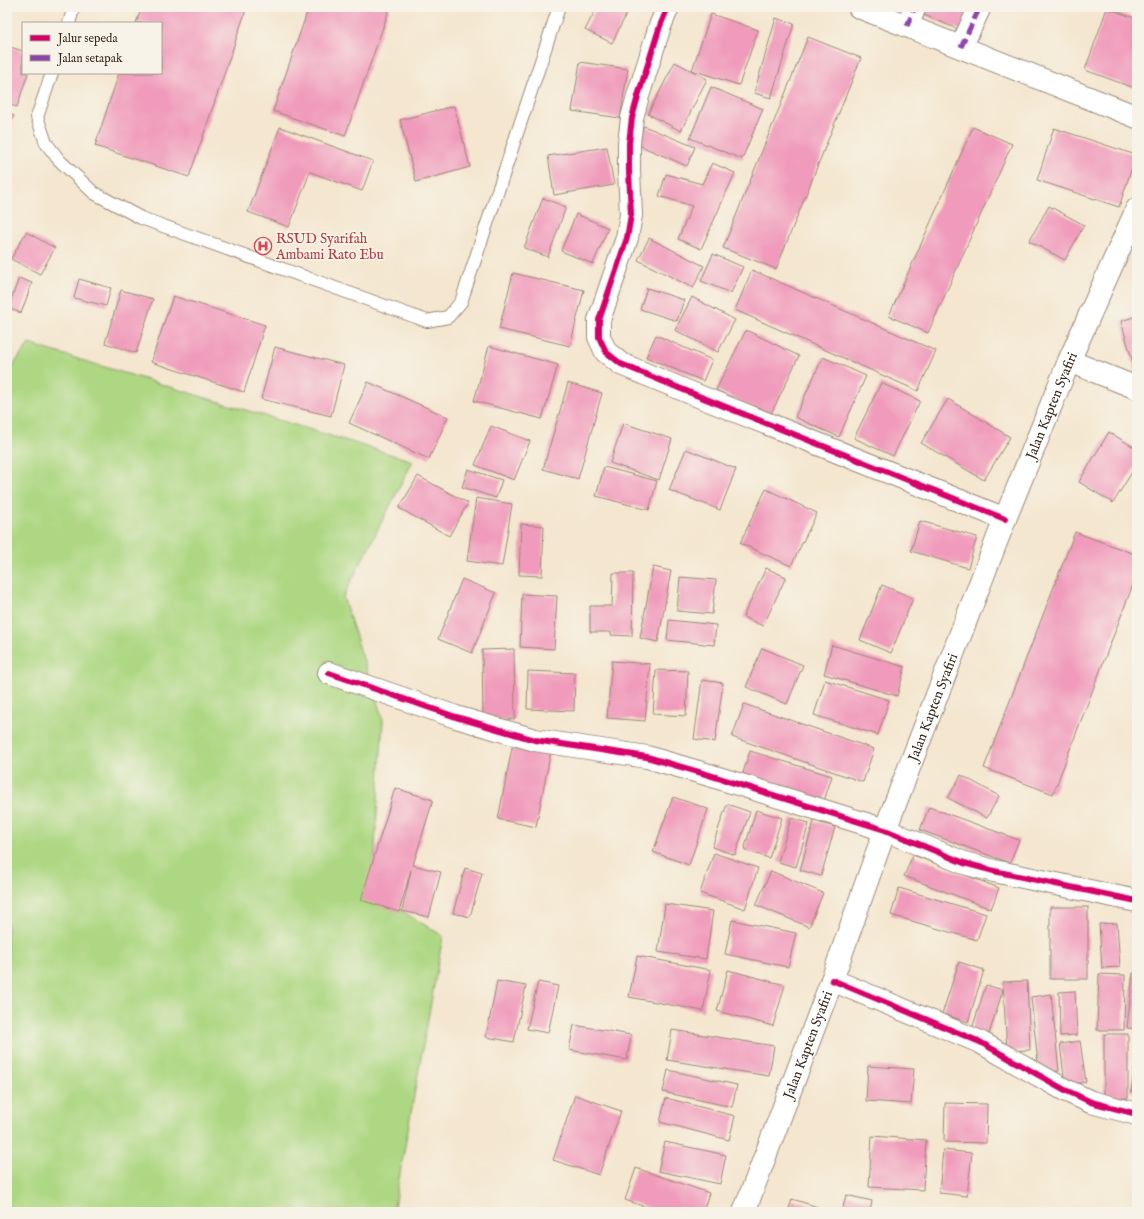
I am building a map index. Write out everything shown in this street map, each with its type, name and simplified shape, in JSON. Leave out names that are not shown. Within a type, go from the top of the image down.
[{"type":"main road","points":[[668,7],[656,40],[632,118],[629,143],[631,215],[627,238],[599,320],[599,337],[606,352],[621,364],[1005,519]]},
{"type":"main road","points":[[859,7],[911,16],[961,47],[1137,117]]},
{"type":"main road","points":[[961,47],[980,7]]},
{"type":"main road","name":"Jalan Kapten Syafiri","points":[[744,1212],[832,980],[885,830],[1005,519],[1069,361],[1137,209]]},
{"type":"main road","points":[[1069,361],[1137,388]]},
{"type":"main road","points":[[328,673],[456,717],[535,740],[647,757],[709,775],[885,830],[972,865],[1137,901]]},
{"type":"main road","points":[[832,980],[980,1042],[1065,1090],[1091,1102],[1124,1112],[1137,1114]]},
{"type":"lane","points":[[68,22],[74,7]]},
{"type":"lane","points":[[52,74],[37,117],[46,143],[59,160],[94,193],[141,218],[426,321],[448,317],[461,302],[559,7]]},
{"type":"green space","points":[[29,344],[413,461],[343,597],[383,720],[372,893],[443,936],[393,1212],[7,1212],[7,373]]},
{"type":"building","points":[[142,7],[247,7],[189,177],[95,146],[119,74],[162,74],[162,22],[136,22]]},
{"type":"building","points":[[309,7],[390,7],[345,136],[273,111]]},
{"type":"building","points":[[597,7],[630,7],[612,43],[585,30]]},
{"type":"building","points":[[916,7],[975,7],[965,32],[914,11]]},
{"type":"building","points":[[1107,8],[1137,19],[1137,89],[1085,70]]},
{"type":"building","points":[[711,14],[758,30],[739,85],[692,70]]},
{"type":"building","points":[[776,18],[794,24],[771,98],[754,93]]},
{"type":"building","points":[[808,37],[861,58],[776,269],[723,248]]},
{"type":"building","points":[[7,46],[22,51],[22,74],[28,74],[17,107],[7,104]]},
{"type":"building","points":[[580,62],[628,69],[620,118],[572,111]]},
{"type":"building","points":[[675,62],[707,79],[681,131],[648,114]]},
{"type":"building","points":[[711,87],[763,109],[742,159],[690,138]]},
{"type":"building","points":[[454,106],[470,167],[416,182],[400,120]]},
{"type":"building","points":[[7,112],[14,116],[7,129]]},
{"type":"building","points":[[644,126],[695,147],[687,166],[636,144]]},
{"type":"building","points":[[280,127],[373,161],[362,191],[310,172],[289,227],[248,212]]},
{"type":"building","points":[[973,127],[1012,144],[928,333],[889,316]]},
{"type":"building","points":[[1054,128],[1136,155],[1119,207],[1037,180]]},
{"type":"building","points":[[607,147],[614,185],[554,195],[548,156]]},
{"type":"building","points":[[712,163],[735,173],[701,249],[678,239],[692,206],[659,196],[666,174],[702,184]]},
{"type":"building","points":[[543,198],[566,207],[548,257],[524,248]]},
{"type":"building","points":[[1049,206],[1084,225],[1065,260],[1029,241]]},
{"type":"building","points":[[576,214],[608,228],[593,264],[561,251]]},
{"type":"building","points":[[26,232],[55,248],[40,274],[11,259]]},
{"type":"building","points":[[649,238],[704,266],[693,288],[638,260]]},
{"type":"building","points":[[713,254],[743,267],[731,293],[701,281]]},
{"type":"building","points":[[752,270],[936,351],[918,391],[735,310]]},
{"type":"building","points":[[513,273],[584,290],[570,346],[499,329]]},
{"type":"building","points":[[19,278],[32,283],[21,313],[8,308]]},
{"type":"building","points":[[79,279],[111,288],[106,306],[74,298]]},
{"type":"building","points":[[647,288],[684,300],[677,321],[640,309]]},
{"type":"building","points":[[121,290],[153,299],[136,353],[105,343]]},
{"type":"building","points":[[173,296],[265,325],[244,392],[151,362]]},
{"type":"building","points":[[692,297],[735,320],[718,352],[675,330]]},
{"type":"building","points":[[1137,316],[1137,377],[1121,321]]},
{"type":"building","points":[[746,330],[799,356],[770,416],[716,390]]},
{"type":"building","points":[[656,335],[712,360],[703,381],[646,357]]},
{"type":"building","points":[[489,346],[558,365],[542,419],[474,401]]},
{"type":"building","points":[[275,347],[344,365],[331,416],[261,399]]},
{"type":"building","points":[[823,357],[866,376],[839,437],[795,417]]},
{"type":"building","points":[[368,382],[448,417],[429,459],[349,423]]},
{"type":"building","points":[[568,383],[602,393],[578,479],[543,469]]},
{"type":"building","points":[[881,383],[920,401],[893,456],[854,438]]},
{"type":"building","points":[[948,399],[1010,437],[984,480],[921,443]]},
{"type":"building","points":[[623,423],[672,439],[659,480],[610,463]]},
{"type":"building","points":[[491,426],[530,441],[514,480],[475,465]]},
{"type":"building","points":[[1109,432],[1137,449],[1137,464],[1113,503],[1079,482]]},
{"type":"building","points":[[686,449],[736,469],[720,510],[669,490]]},
{"type":"building","points":[[604,467],[657,481],[649,510],[596,496]]},
{"type":"building","points":[[468,469],[502,480],[496,498],[462,487]]},
{"type":"building","points":[[418,476],[468,503],[449,536],[399,508]]},
{"type":"building","points":[[766,489],[817,513],[791,566],[740,543]]},
{"type":"building","points":[[476,498],[512,504],[502,566],[467,561]]},
{"type":"building","points":[[920,521],[977,537],[968,568],[911,551]]},
{"type":"building","points":[[521,524],[544,526],[542,576],[519,575]]},
{"type":"building","points":[[1075,532],[1137,555],[1137,574],[1053,794],[984,768]]},
{"type":"building","points":[[653,567],[671,571],[658,642],[640,638]]},
{"type":"building","points":[[766,568],[786,577],[763,626],[743,617]]},
{"type":"building","points":[[613,573],[633,573],[632,636],[611,635],[611,632],[590,632],[590,606],[612,606]]},
{"type":"building","points":[[680,577],[716,580],[712,614],[677,611]]},
{"type":"building","points":[[462,579],[496,593],[472,653],[438,639]]},
{"type":"building","points":[[882,585],[913,598],[891,653],[860,640]]},
{"type":"building","points":[[522,594],[557,596],[554,649],[520,647]]},
{"type":"building","points":[[669,620],[716,625],[714,645],[667,640]]},
{"type":"building","points":[[832,645],[905,667],[897,696],[824,674]]},
{"type":"building","points":[[762,648],[803,665],[787,704],[746,687]]},
{"type":"building","points":[[514,649],[515,719],[483,720],[482,650]]},
{"type":"building","points":[[612,661],[650,664],[645,721],[607,718]]},
{"type":"building","points":[[656,670],[688,671],[686,716],[653,714]]},
{"type":"building","points":[[528,671],[575,673],[574,711],[527,709]]},
{"type":"building","points":[[702,680],[723,683],[715,742],[694,739]]},
{"type":"building","points":[[825,680],[889,700],[878,735],[814,715]]},
{"type":"building","points":[[744,704],[874,749],[863,782],[732,737]]},
{"type":"building","points":[[513,743],[551,750],[536,827],[498,819]]},
{"type":"building","points":[[750,751],[832,776],[823,804],[741,779]]},
{"type":"building","points":[[961,775],[999,796],[987,818],[948,798]]},
{"type":"building","points":[[395,788],[433,800],[413,865],[441,872],[429,917],[402,911],[411,870],[399,912],[361,900]]},
{"type":"building","points":[[673,797],[708,809],[689,865],[653,852]]},
{"type":"building","points":[[727,804],[750,812],[735,855],[712,847]]},
{"type":"building","points":[[929,807],[1019,840],[1010,863],[920,830]]},
{"type":"building","points":[[756,810],[782,818],[769,858],[744,850]]},
{"type":"building","points":[[791,818],[809,823],[796,867],[778,862]]},
{"type":"building","points":[[814,821],[835,827],[821,876],[800,870]]},
{"type":"building","points":[[714,853],[758,868],[745,909],[700,893]]},
{"type":"building","points":[[913,855],[999,888],[991,909],[904,876]]},
{"type":"building","points":[[465,868],[482,873],[470,917],[453,913]]},
{"type":"building","points":[[771,871],[823,893],[809,927],[756,905]]},
{"type":"building","points":[[899,888],[986,914],[977,940],[891,915]]},
{"type":"building","points":[[665,904],[713,911],[706,959],[658,952]]},
{"type":"building","points":[[1050,907],[1088,907],[1088,979],[1050,979]]},
{"type":"building","points":[[732,920],[796,933],[788,967],[725,954]]},
{"type":"building","points":[[1117,923],[1120,967],[1102,968],[1099,924]]},
{"type":"building","points":[[637,956],[711,970],[703,1011],[629,997]]},
{"type":"building","points":[[959,962],[984,970],[968,1022],[942,1014]]},
{"type":"building","points":[[728,970],[785,985],[773,1026],[717,1011]]},
{"type":"building","points":[[1133,973],[1137,974],[1137,1029],[1127,1028]]},
{"type":"building","points":[[1099,974],[1125,975],[1124,1030],[1097,1030]]},
{"type":"building","points":[[497,981],[526,986],[514,1042],[486,1037]]},
{"type":"building","points":[[1027,981],[1030,1050],[1007,1051],[1003,982]]},
{"type":"building","points":[[538,982],[558,986],[548,1033],[527,1029]]},
{"type":"building","points":[[986,985],[1003,990],[988,1037],[971,1032]]},
{"type":"building","points":[[1075,991],[1077,1035],[1060,1036],[1059,992]]},
{"type":"building","points":[[1051,994],[1059,1071],[1039,1073],[1031,997]]},
{"type":"building","points":[[574,1025],[631,1035],[627,1060],[569,1050]]},
{"type":"building","points":[[672,1030],[774,1046],[769,1076],[667,1060]]},
{"type":"building","points":[[1104,1034],[1128,1034],[1128,1098],[1104,1098]]},
{"type":"building","points":[[1080,1041],[1086,1082],[1065,1085],[1060,1044]]},
{"type":"building","points":[[1136,1054],[1137,1092],[1131,1092]]},
{"type":"building","points":[[868,1066],[914,1069],[911,1104],[866,1101]]},
{"type":"building","points":[[668,1070],[737,1085],[732,1107],[663,1092]]},
{"type":"building","points":[[575,1095],[621,1111],[599,1175],[553,1160]]},
{"type":"building","points":[[666,1098],[735,1116],[729,1140],[660,1122]]},
{"type":"building","points":[[945,1103],[987,1104],[986,1143],[944,1142]]},
{"type":"building","points":[[872,1136],[926,1140],[923,1190],[869,1187]]},
{"type":"building","points":[[665,1142],[726,1155],[720,1184],[658,1171]]},
{"type":"building","points":[[943,1150],[972,1153],[967,1196],[939,1193]]},
{"type":"building","points":[[636,1168],[709,1193],[703,1212],[661,1212],[625,1200]]},
{"type":"building","points":[[846,1195],[872,1201],[870,1212],[842,1212]]},
{"type":"building","points":[[792,1199],[834,1212],[788,1212]]},
{"type":"marked path","points":[[907,26],[915,7]]},
{"type":"marked path","points":[[961,47],[980,7]]},
{"type":"cycle path","points":[[668,7],[660,26],[632,118],[629,143],[631,215],[627,238],[599,320],[599,337],[606,352],[621,364],[1005,519]]},
{"type":"cycle path","points":[[329,673],[456,717],[535,740],[647,757],[709,775],[885,830],[964,863],[994,871],[1137,901]]},
{"type":"cycle path","points":[[832,980],[980,1042],[1065,1090],[1091,1102],[1137,1114]]},
{"type":"place","name":"RSUD Syarifah Ambami Rato Ebu","points":[[263,246]]}]
